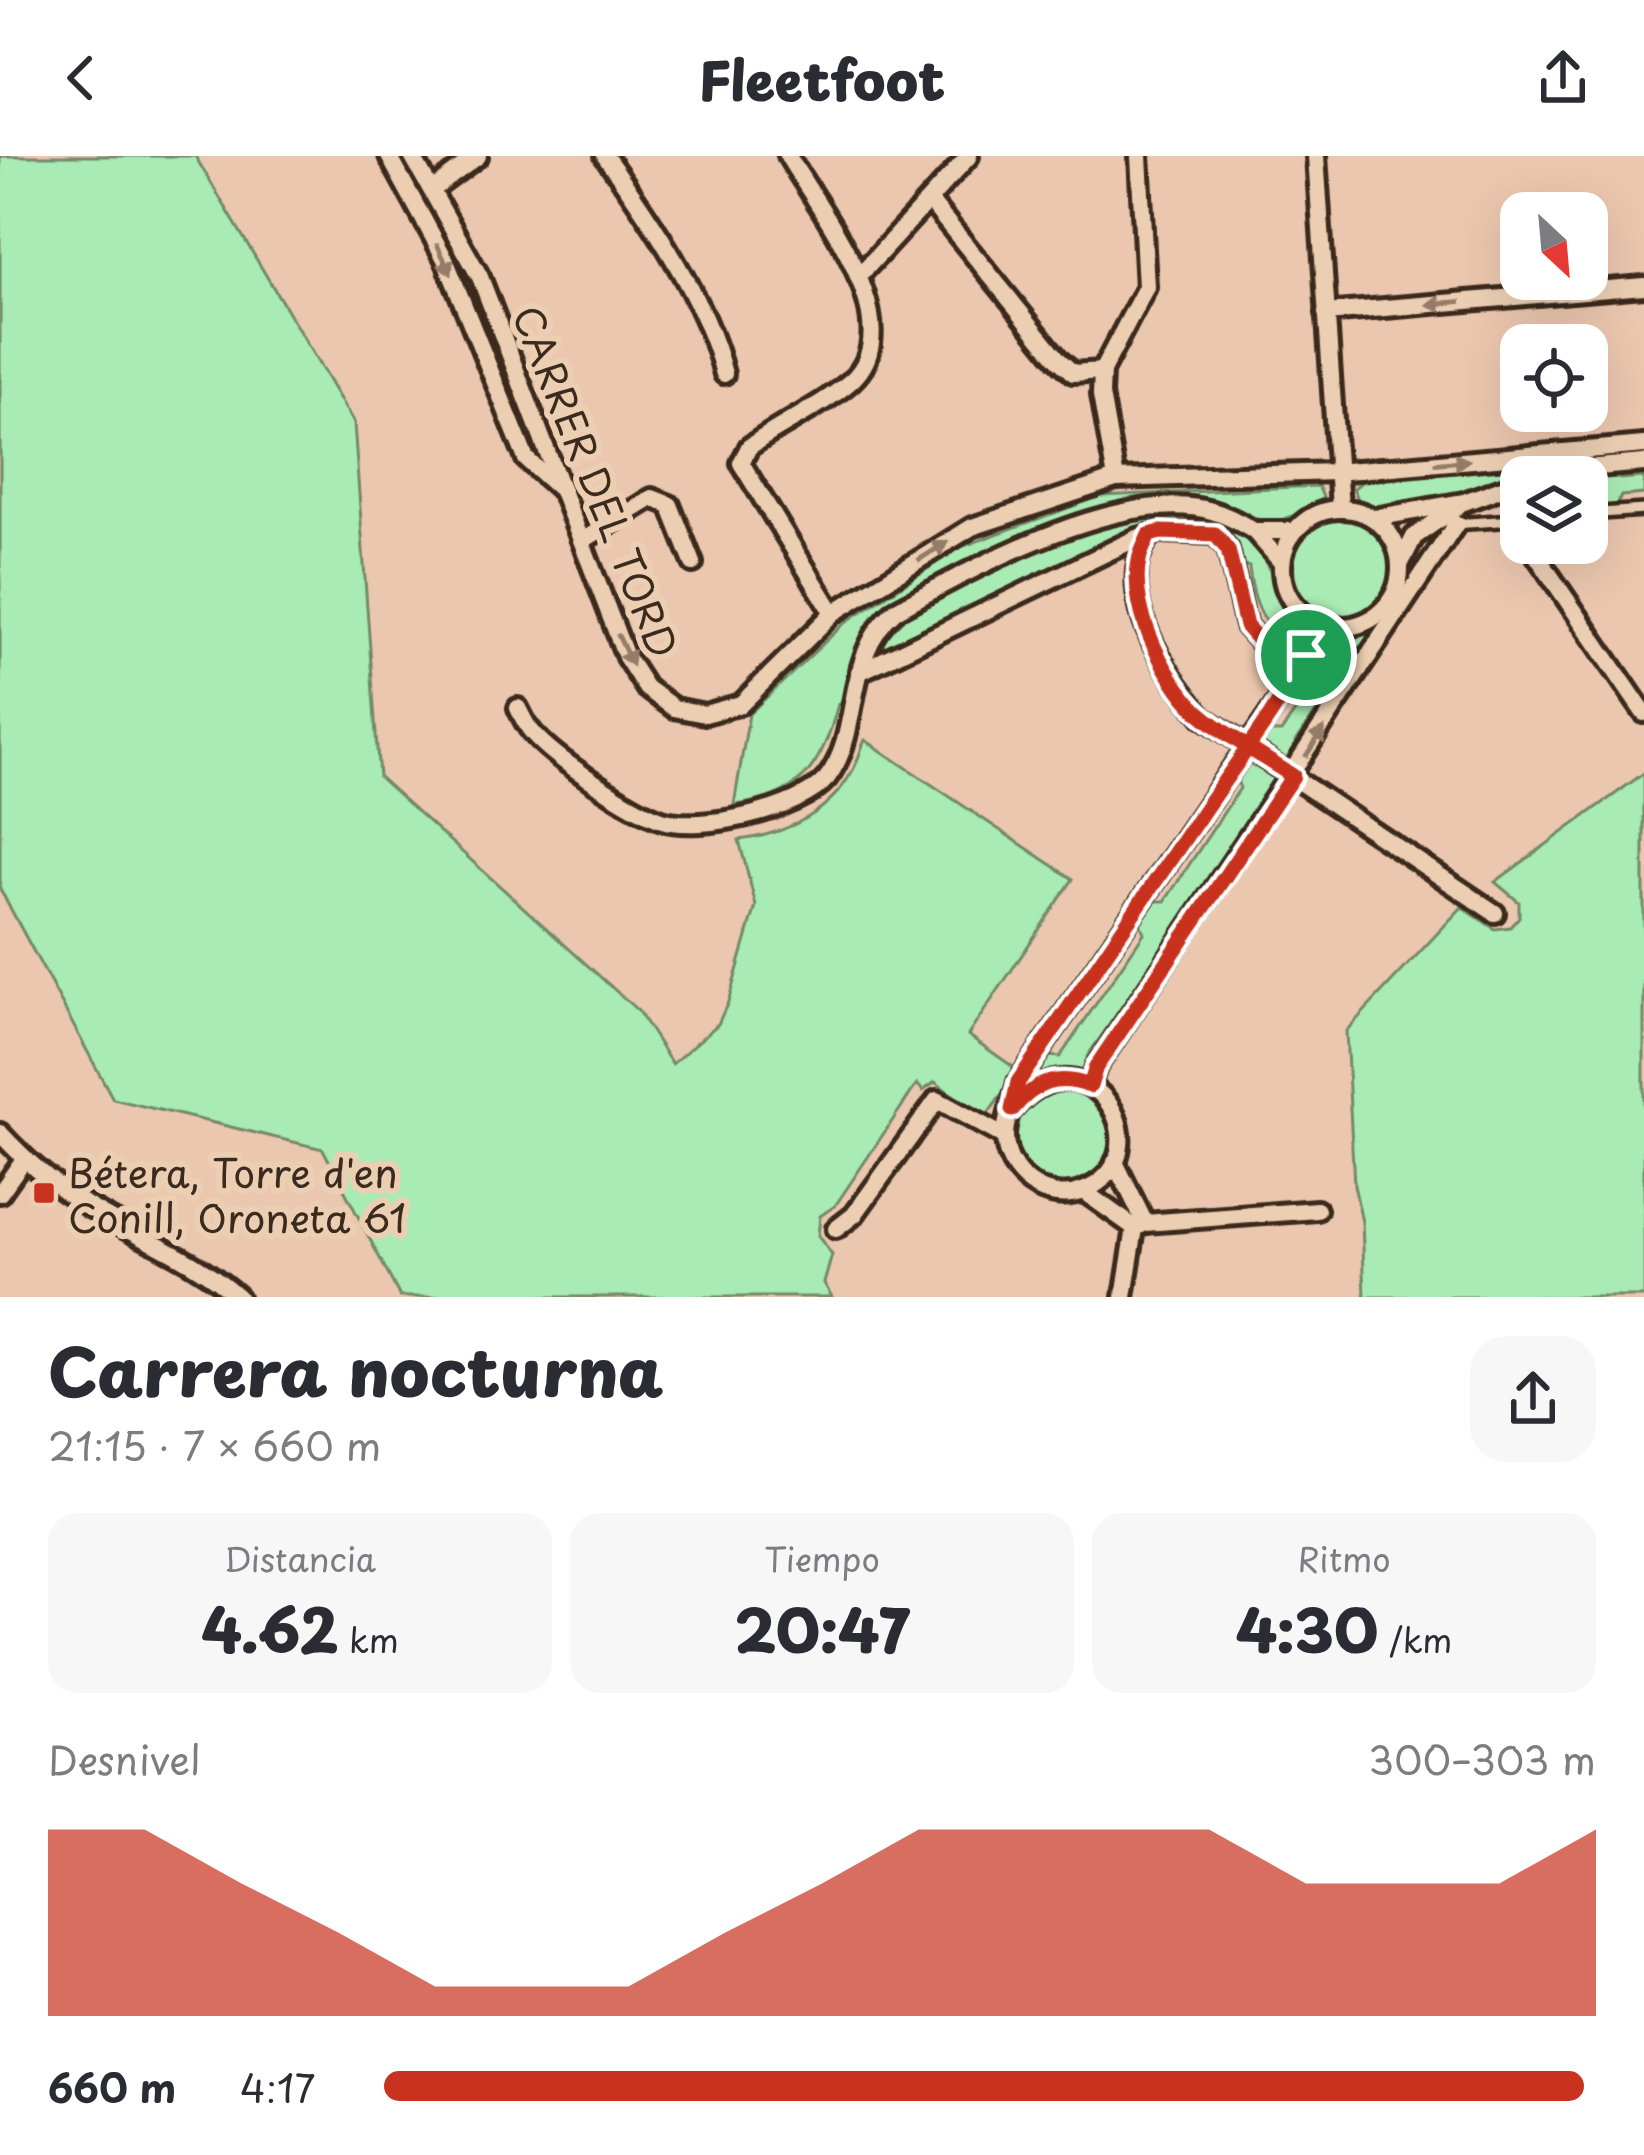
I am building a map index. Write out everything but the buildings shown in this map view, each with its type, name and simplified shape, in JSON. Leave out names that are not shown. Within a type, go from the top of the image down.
[{"type":"street","points":[[389,156],[446,259],[526,459],[564,493]]},
{"type":"street","name":"CARRER DEL TORD","points":[[412,156],[480,277],[626,657],[646,688],[674,708],[705,714],[741,704],[833,613]]},
{"type":"street","points":[[433,190],[478,156]]},
{"type":"street","points":[[604,156],[643,208],[716,343],[724,374]]},
{"type":"street","points":[[788,156],[870,298],[874,322],[869,353],[854,378],[748,447],[740,463],[833,613],[972,526],[1116,479],[1335,472],[1644,445]]},
{"type":"street","points":[[859,277],[969,156]]},
{"type":"street","points":[[1116,479],[1101,394],[1102,371],[1146,287],[1139,156]]},
{"type":"street","points":[[1316,156],[1340,508]]},
{"type":"street","points":[[929,200],[1073,373],[1102,371]]},
{"type":"street","points":[[1326,313],[1644,286]]},
{"type":"street","points":[[1608,466],[1644,463]]},
{"type":"street","points":[[1374,518],[1397,546],[1401,563],[1400,583],[1392,600],[1362,624],[1343,628],[1306,617],[1287,593],[1282,563],[1294,531],[1307,519],[1340,508],[1374,518],[1464,502],[1500,489]]},
{"type":"street","points":[[582,541],[652,498],[670,505],[693,563]]},
{"type":"street","points":[[1401,563],[1414,537],[1464,502]]},
{"type":"street","points":[[518,708],[529,729],[568,764],[638,808],[663,820],[687,824],[794,802],[826,778],[877,627],[896,610],[1049,534],[1091,518],[1183,507],[1211,511],[1254,531],[1282,563]]},
{"type":"street","points":[[1090,1086],[1096,1067],[1456,524]]},
{"type":"street","points":[[1254,531],[1294,531]]},
{"type":"street","points":[[860,672],[1161,532],[1215,534],[1228,550],[1246,626],[1260,646],[1276,660],[1288,663],[1306,655]]},
{"type":"street","points":[[1149,535],[1138,562],[1145,621],[1176,687],[1203,717],[1496,913]]},
{"type":"street","points":[[1542,564],[1644,713]]},
{"type":"street","points":[[1012,1110],[1039,1084],[1074,1080],[1090,1086],[1111,1103],[1118,1117],[1121,1135],[1115,1162],[1083,1191],[1048,1193],[1031,1186],[1013,1167],[1005,1137],[1018,1082],[1306,655],[1306,617]]},
{"type":"street","points":[[836,1229],[854,1215],[937,1100],[1005,1137]]},
{"type":"street","points":[[0,1133],[24,1159],[87,1206],[219,1280],[238,1297]]},
{"type":"street","points":[[0,1192],[24,1159]]},
{"type":"street","points":[[1115,1162],[1140,1225],[1124,1297]]},
{"type":"street","points":[[1083,1191],[1140,1225],[1317,1210]]},
{"type":"lane","points":[[1608,513],[1644,510]]},
{"type":"lane","points":[[1430,526],[1500,524]]},
{"type":"green space","points":[[0,156],[195,156],[354,423],[379,777],[638,1011],[672,1064],[718,1024],[728,1002],[756,906],[739,840],[791,826],[821,808],[845,782],[865,740],[1073,879],[968,1035],[1019,1071],[985,1118],[935,1082],[923,1091],[917,1084],[835,1206],[820,1216],[818,1236],[832,1255],[824,1283],[832,1297],[400,1297],[323,1149],[113,1099],[0,889]]},
{"type":"green space","points":[[1644,452],[1644,459],[1608,462],[1608,456],[1601,456]]},
{"type":"green space","points":[[1500,465],[1500,478],[1404,509],[1360,503],[1353,489],[1366,478]]},
{"type":"green space","points":[[1616,473],[1620,479],[1644,477],[1644,494],[1621,496],[1615,509],[1608,509],[1608,474]]},
{"type":"green space","points":[[1318,486],[1323,497],[1318,506],[1277,522],[1254,520],[1203,501],[1104,507],[1067,519],[895,604],[846,704],[838,704],[824,745],[805,775],[776,795],[734,805],[749,714],[847,621],[961,547],[1101,496]]},
{"type":"green space","points":[[1201,516],[1233,529],[1254,545],[1296,623],[1301,650],[1288,655],[1290,646],[1266,621],[1249,567],[1239,563],[1231,543],[1218,532],[1201,528],[1160,534],[1101,554],[1091,548],[905,639],[903,652],[884,658],[879,652],[886,633],[906,614],[1071,533],[1119,520]]},
{"type":"green space","points":[[1343,519],[1362,522],[1379,533],[1390,550],[1390,588],[1379,605],[1362,616],[1343,619],[1324,616],[1307,605],[1296,588],[1293,569],[1296,550],[1307,533],[1324,522]]},
{"type":"green space","points":[[1377,627],[1372,647],[1360,647],[1296,742],[1301,753],[1285,762],[1266,750],[1268,732],[1281,732],[1300,705],[1298,688],[1311,668],[1321,635],[1352,636]]},
{"type":"green space","points":[[1246,762],[1278,779],[1273,800],[1260,800],[1197,894],[1203,906],[1188,928],[1179,923],[1087,1057],[1093,1070],[1038,1076],[1047,1056],[1060,1057],[1144,933],[1139,920],[1151,901],[1165,901],[1240,788],[1235,776]]},
{"type":"green space","points":[[1644,773],[1644,1297],[1365,1297],[1346,1031],[1462,907],[1495,929],[1510,927],[1519,917],[1519,902],[1495,882]]},
{"type":"green space","points":[[1065,1088],[1084,1092],[1100,1103],[1111,1119],[1115,1138],[1111,1157],[1100,1173],[1084,1184],[1065,1188],[1046,1184],[1030,1173],[1019,1157],[1015,1138],[1019,1119],[1030,1103],[1046,1092]]},
{"type":"place","name":"Bétera, Torre d'en Conill, Oroneta 61","points":[[44,1193]]},
{"type":"route","points":[[1306,655],[1288,663],[1276,660],[1260,646],[1246,626],[1228,550],[1215,534],[1149,535],[1138,562],[1138,583],[1145,621],[1176,687],[1203,717],[1247,747],[1293,776],[1096,1067],[1090,1086],[1056,1079],[1039,1084],[1012,1110],[1018,1082],[1171,859],[1247,747],[1292,681],[1306,655]]}]
